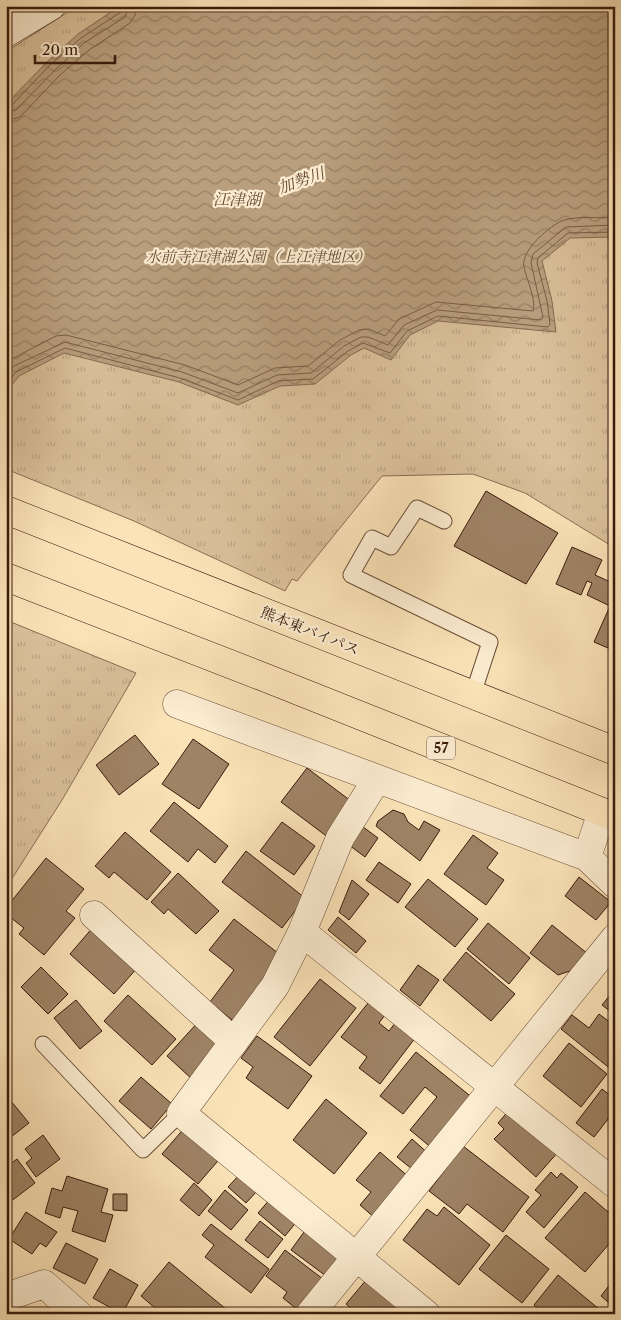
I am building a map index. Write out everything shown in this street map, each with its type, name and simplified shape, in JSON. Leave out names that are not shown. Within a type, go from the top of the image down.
[{"type":"highway","name":"熊本東バイパス","points":[[6,510],[615,750]]},
{"type":"highway","name":"57","points":[[6,577],[266,678],[608,815]]},
{"type":"street","points":[[6,33],[51,6]]},
{"type":"street","points":[[177,704],[587,857],[615,884]]},
{"type":"street","points":[[377,779],[340,838],[302,932],[275,986],[181,1113],[426,1314]]},
{"type":"street","points":[[587,857],[608,815]]},
{"type":"street","points":[[94,915],[234,1042]]},
{"type":"street","points":[[302,932],[496,1086],[615,1184]]},
{"type":"street","points":[[310,1314],[615,938]]},
{"type":"street","points":[[6,1297],[44,1284],[78,1314]]},
{"type":"lane","points":[[444,521],[416,508],[391,547],[372,538],[351,575],[490,642],[473,694]]},
{"type":"lane","points":[[43,1044],[143,1150],[181,1113]]},
{"type":"green space","name":"江津湖","points":[[77,6],[615,6],[615,548],[525,493],[473,474],[382,476],[297,581],[292,579],[285,591],[134,521],[6,469],[6,52]]},
{"type":"green space","points":[[6,620],[136,673],[62,800],[6,888]]},
{"type":"water","name":"江津湖","points":[[120,6],[615,6],[615,237],[570,238],[542,261],[552,301],[556,332],[438,321],[410,335],[391,360],[364,348],[351,355],[315,384],[280,386],[238,405],[179,382],[64,353],[19,376],[6,392],[6,104],[47,62],[78,34]]},
{"type":"building","points":[[486,491],[558,533],[526,584],[454,546]]},
{"type":"building","points":[[572,547],[602,560],[595,575],[615,584],[615,651],[594,642],[610,606],[587,595],[592,583],[587,581],[581,595],[556,584]]},
{"type":"building","points":[[135,735],[159,764],[119,795],[96,765]]},
{"type":"building","points":[[193,739],[229,764],[199,809],[162,784]]},
{"type":"building","points":[[307,768],[359,807],[333,841],[281,802]]},
{"type":"building","points":[[174,802],[228,846],[215,863],[198,849],[188,862],[150,831]]},
{"type":"building","points":[[393,810],[404,814],[408,822],[419,830],[424,821],[440,830],[420,861],[376,826],[378,821]]},
{"type":"building","points":[[282,822],[315,846],[294,875],[260,851]]},
{"type":"building","points":[[359,824],[378,838],[365,857],[345,842]]},
{"type":"building","points":[[125,832],[171,872],[147,900],[114,872],[109,878],[95,866]]},
{"type":"building","points":[[473,835],[498,853],[487,868],[504,880],[486,905],[444,874]]},
{"type":"building","points":[[246,851],[305,898],[282,928],[222,882]]},
{"type":"building","points":[[46,858],[84,889],[66,911],[75,918],[44,955],[19,934],[24,928],[6,914],[6,908]]},
{"type":"building","points":[[379,862],[411,884],[398,903],[366,880]]},
{"type":"building","points":[[178,873],[219,911],[196,934],[168,909],[164,914],[151,902]]},
{"type":"building","points":[[579,877],[611,902],[596,920],[565,896]]},
{"type":"building","points":[[428,879],[478,919],[455,947],[405,907]]},
{"type":"building","points":[[352,880],[369,894],[349,920],[339,912]]},
{"type":"building","points":[[338,917],[366,941],[356,953],[328,930]]},
{"type":"building","points":[[234,919],[287,960],[237,1024],[210,1002],[234,970],[209,950]]},
{"type":"building","points":[[488,923],[530,958],[509,984],[467,949]]},
{"type":"building","points":[[552,925],[588,954],[576,969],[558,975],[530,953]]},
{"type":"building","points":[[94,926],[139,966],[114,994],[70,954]]},
{"type":"building","points":[[466,952],[515,994],[491,1021],[443,980]]},
{"type":"building","points":[[418,965],[439,980],[420,1006],[400,990]]},
{"type":"building","points":[[41,967],[68,994],[48,1014],[21,987]]},
{"type":"building","points":[[320,979],[356,1008],[310,1066],[274,1037]]},
{"type":"building","points":[[615,989],[615,1015],[602,1005]]},
{"type":"building","points":[[128,995],[176,1039],[152,1065],[104,1021]]},
{"type":"building","points":[[372,998],[388,1011],[379,1023],[389,1031],[396,1022],[416,1037],[380,1084],[359,1068],[367,1057],[341,1037]]},
{"type":"building","points":[[76,1000],[102,1031],[80,1049],[54,1018]]},
{"type":"building","points":[[599,1014],[615,1026],[615,1067],[612,1070],[561,1029],[572,1015],[589,1028]]},
{"type":"building","points":[[201,1019],[228,1045],[194,1081],[167,1056]]},
{"type":"building","points":[[257,1036],[312,1076],[288,1109],[246,1078],[253,1067],[241,1058]]},
{"type":"building","points":[[569,1043],[607,1074],[581,1107],[543,1076]]},
{"type":"building","points":[[416,1052],[474,1099],[433,1149],[410,1130],[437,1097],[425,1087],[403,1114],[380,1096]]},
{"type":"building","points":[[141,1077],[172,1104],[151,1129],[119,1101]]},
{"type":"building","points":[[602,1089],[615,1099],[615,1110],[594,1137],[576,1123]]},
{"type":"building","points":[[6,1095],[29,1123],[6,1141]]},
{"type":"building","points":[[326,1099],[367,1133],[334,1174],[293,1140]]},
{"type":"building","points":[[511,1108],[559,1151],[536,1177],[494,1139],[504,1129],[498,1123]]},
{"type":"building","points":[[187,1125],[223,1155],[198,1184],[162,1154]]},
{"type":"building","points":[[43,1135],[60,1159],[36,1177],[26,1163],[32,1158],[25,1149]]},
{"type":"building","points":[[412,1139],[431,1156],[417,1173],[397,1157]]},
{"type":"building","points":[[463,1146],[529,1197],[503,1232],[467,1204],[459,1214],[429,1191]]},
{"type":"building","points":[[380,1152],[410,1178],[376,1219],[360,1205],[371,1192],[356,1180]]},
{"type":"building","points":[[17,1159],[35,1183],[10,1202],[6,1197],[6,1167]]},
{"type":"building","points":[[551,1172],[557,1178],[561,1173],[578,1187],[544,1228],[526,1212],[541,1195],[535,1190]]},
{"type":"building","points":[[240,1174],[258,1190],[246,1203],[228,1187]]},
{"type":"building","points":[[67,1176],[108,1189],[101,1212],[113,1215],[105,1242],[72,1231],[78,1211],[63,1207],[60,1218],[45,1213],[52,1188],[62,1191]]},
{"type":"building","points":[[194,1183],[212,1200],[199,1216],[180,1200]]},
{"type":"building","points":[[225,1190],[248,1210],[231,1230],[208,1211]]},
{"type":"building","points":[[585,1192],[608,1212],[615,1205],[615,1237],[585,1272],[545,1238]]},
{"type":"building","points":[[113,1194],[127,1194],[127,1211],[113,1210]]},
{"type":"building","points":[[271,1198],[298,1220],[285,1236],[258,1213]]},
{"type":"building","points":[[444,1207],[490,1245],[459,1285],[403,1240],[427,1209],[437,1216]]},
{"type":"building","points":[[26,1212],[57,1232],[46,1247],[40,1243],[32,1254],[9,1239]]},
{"type":"building","points":[[260,1221],[283,1239],[268,1258],[245,1240]]},
{"type":"building","points":[[211,1224],[269,1269],[251,1293],[205,1257],[214,1245],[202,1235]]},
{"type":"building","points":[[304,1232],[339,1257],[326,1276],[291,1250]]},
{"type":"building","points":[[506,1235],[549,1269],[522,1303],[479,1269]]},
{"type":"building","points":[[66,1243],[98,1259],[85,1284],[53,1268]]},
{"type":"building","points":[[285,1250],[323,1279],[299,1311],[283,1298],[287,1292],[266,1276]]},
{"type":"building","points":[[169,1262],[232,1314],[162,1314],[141,1296]]},
{"type":"building","points":[[110,1269],[138,1285],[122,1314],[93,1298]]},
{"type":"building","points":[[558,1275],[605,1314],[544,1314],[534,1305]]},
{"type":"building","points":[[615,1278],[615,1308],[601,1296]]},
{"type":"building","points":[[367,1279],[397,1304],[389,1314],[357,1314],[346,1304]]},
{"type":"water label","name":"加勢川","points":[[301,180]]},
{"type":"park label","name":"水前寺江津湖公園（上江津地区）","points":[[258,257]]}]
